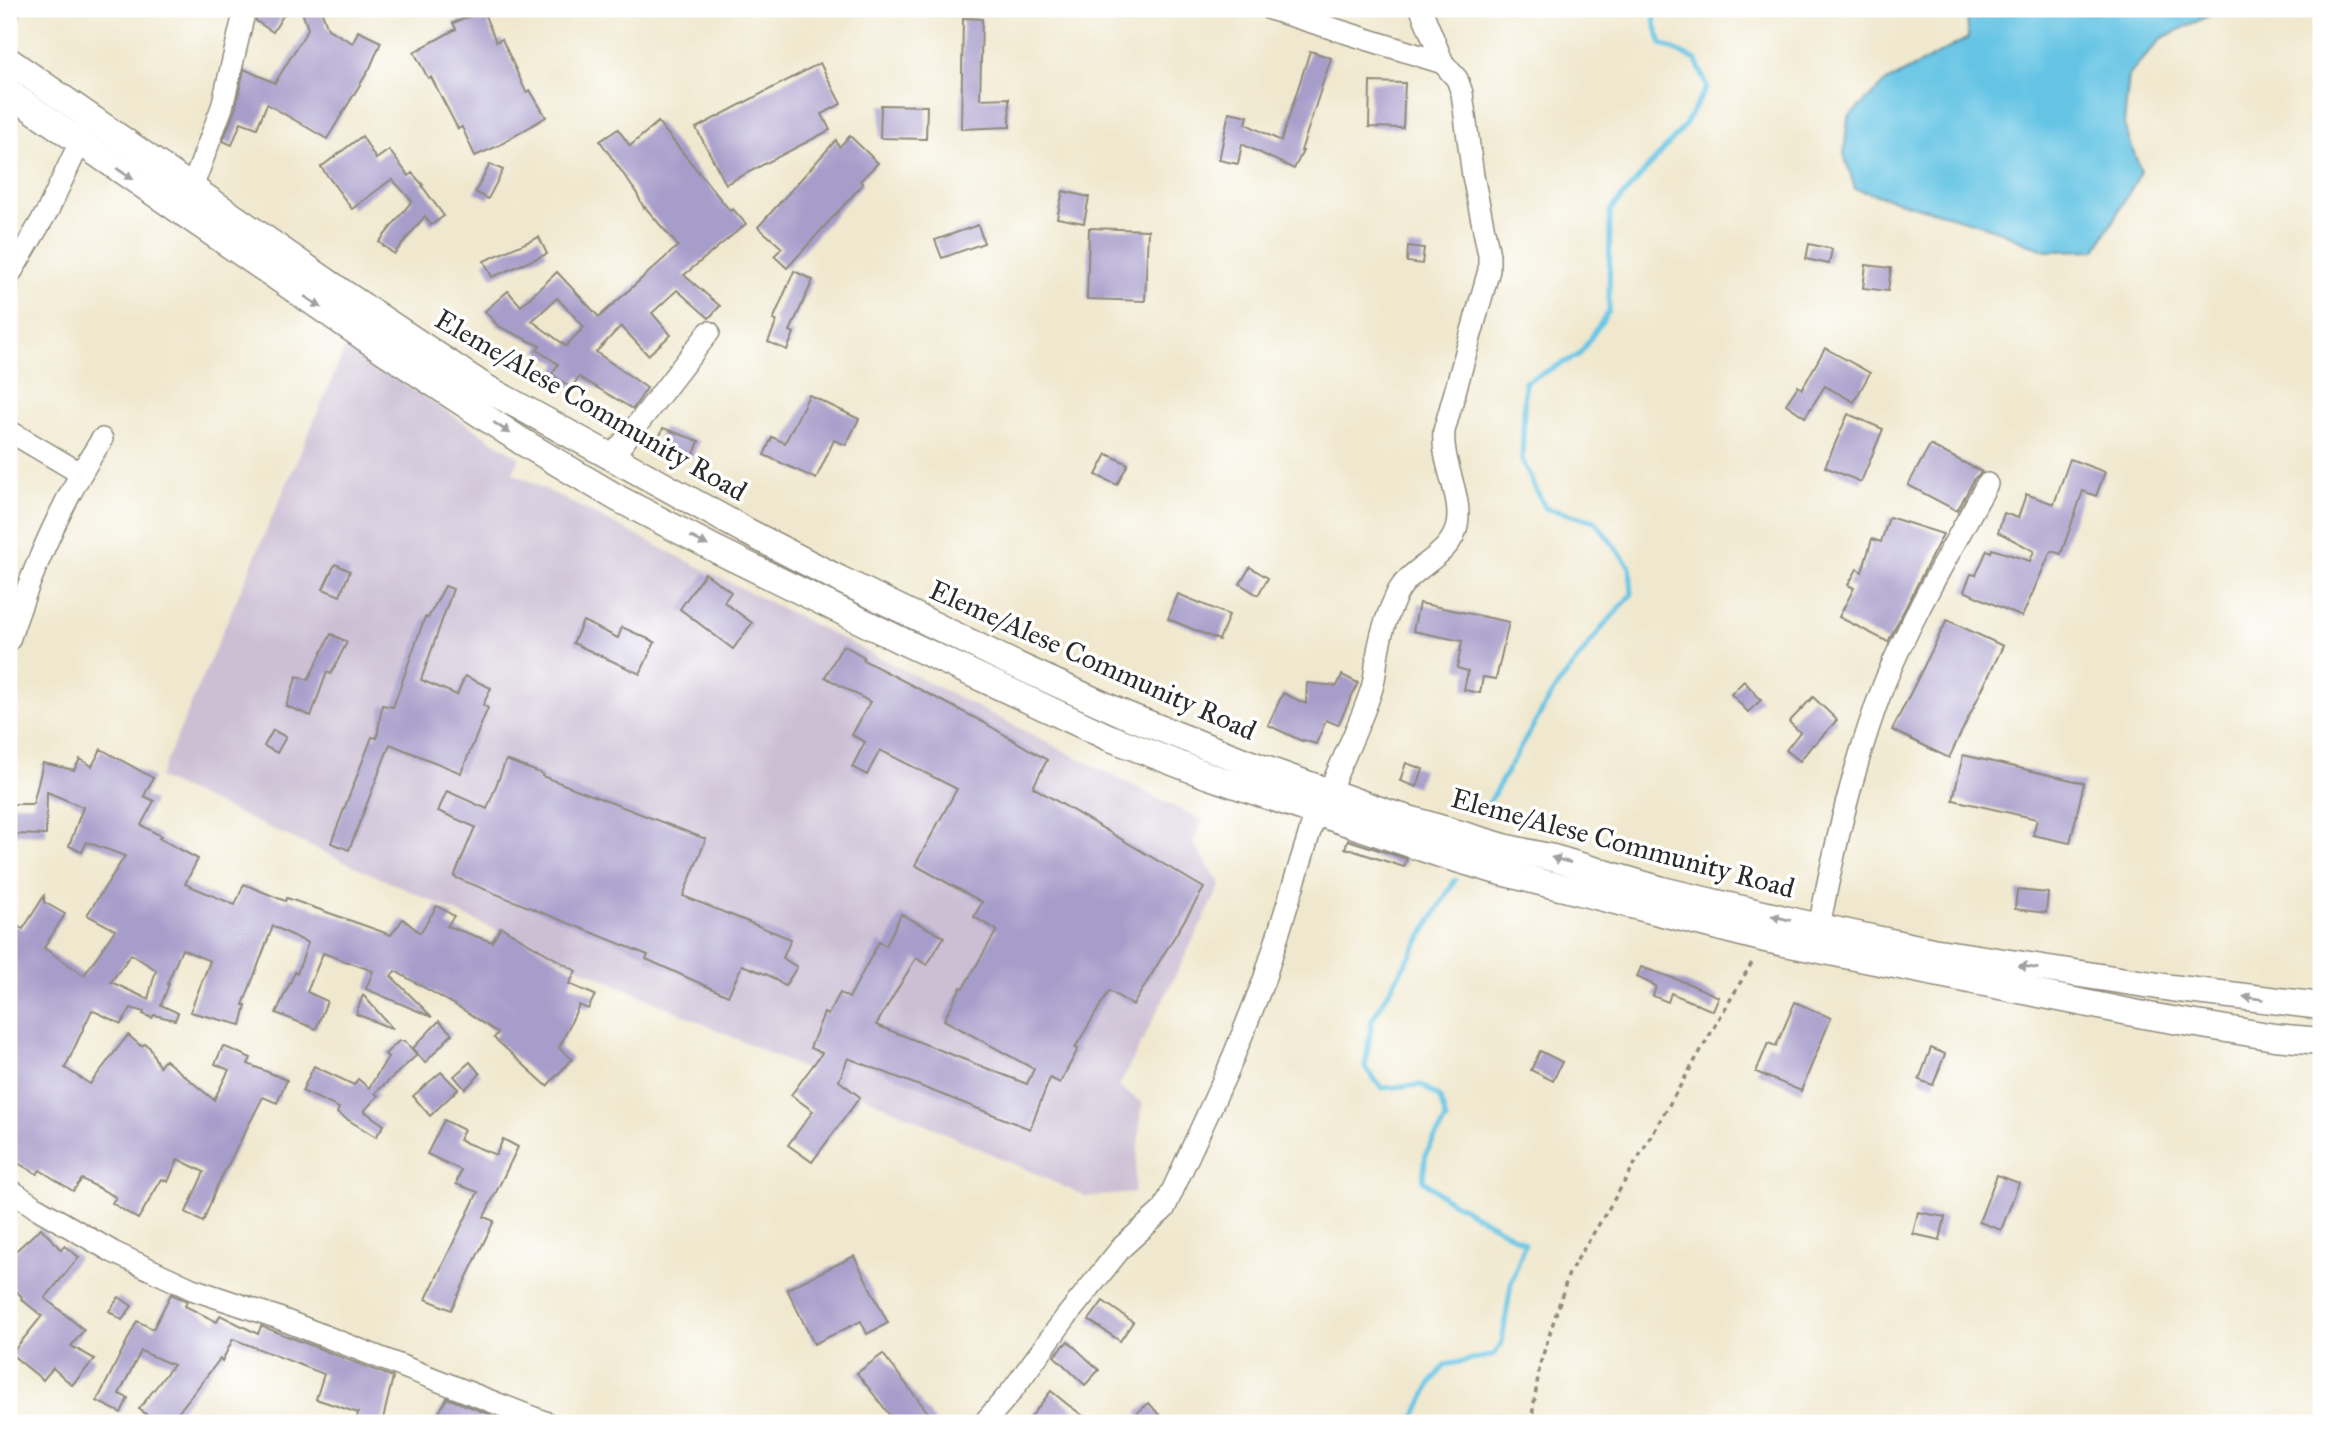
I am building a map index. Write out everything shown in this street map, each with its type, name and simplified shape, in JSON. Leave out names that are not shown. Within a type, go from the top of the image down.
[{"type":"main road","name":"Eleme/Alese Community Road","points":[[9,61],[486,388],[748,532],[1013,664],[1322,802],[1502,872],[1765,939],[2149,1016],[2274,1037],[2321,1041]]},
{"type":"main road","name":"Eleme/Alese Community Road","points":[[9,93],[371,342],[521,441],[619,499],[717,551],[1108,737],[1209,776],[1322,802],[1385,812],[1662,890],[1819,927],[1932,951],[2042,969],[2321,1006]]},
{"type":"street","points":[[192,188],[222,107],[245,9]]},
{"type":"street","points":[[1270,9],[1443,63]]},
{"type":"street","points":[[984,1423],[1011,1392],[1122,1247],[1164,1209],[1228,1070],[1264,980],[1322,802],[1372,687],[1379,642],[1395,597],[1409,578],[1447,546],[1457,527],[1459,514],[1443,447],[1444,431],[1484,292],[1489,255],[1473,176],[1462,93],[1457,79],[1443,63],[1421,9]]},
{"type":"street","points":[[9,276],[48,210],[91,118]]},
{"type":"street","points":[[612,457],[709,332]]},
{"type":"street","points":[[9,431],[80,473]]},
{"type":"street","points":[[9,640],[28,582],[80,473],[102,439]]},
{"type":"street","points":[[1819,927],[1835,848],[1868,729],[1885,682],[1920,608],[1987,484]]},
{"type":"street","points":[[9,1189],[34,1207],[113,1252],[192,1289],[276,1317],[547,1423]]},
{"type":"path","points":[[1531,1423],[1540,1364],[1569,1273],[1765,939]]},
{"type":"shaded area","points":[[346,347],[520,458],[513,473],[1203,821],[1193,843],[1221,885],[1119,1087],[1142,1103],[1134,1193],[1087,1197],[159,778]]},
{"type":"water","points":[[1967,9],[2223,9],[2162,38],[2129,75],[2124,125],[2141,172],[2096,250],[2046,251],[1986,226],[1855,189],[1844,154],[1848,118],[1884,83],[1968,38]]},
{"type":"building","points":[[258,9],[287,9],[273,32],[256,21]]},
{"type":"building","points":[[301,9],[321,9],[328,29],[353,43],[358,31],[381,42],[370,68],[327,139],[267,104],[257,128],[241,122],[232,145],[223,141],[235,110],[244,69],[275,83],[308,29]]},
{"type":"building","points":[[483,11],[496,42],[502,39],[526,92],[530,90],[546,117],[498,146],[475,156],[462,127],[458,129],[431,77],[428,78],[414,52],[456,29],[453,23]]},
{"type":"building","points":[[963,18],[982,19],[980,99],[1009,98],[1010,127],[961,129]]},
{"type":"building","points":[[1310,51],[1331,58],[1303,151],[1294,169],[1242,144],[1238,164],[1219,160],[1229,112],[1248,116],[1246,124],[1281,141]]},
{"type":"building","points":[[820,63],[841,104],[822,114],[830,130],[726,184],[696,128]]},
{"type":"building","points":[[1370,82],[1405,83],[1403,128],[1369,127]]},
{"type":"building","points":[[881,105],[927,106],[926,139],[880,138]]},
{"type":"building","points":[[658,122],[730,211],[733,209],[746,224],[684,275],[720,306],[709,318],[677,290],[652,313],[671,335],[648,355],[621,326],[596,352],[647,388],[633,409],[579,377],[571,388],[552,374],[558,364],[537,350],[540,346],[498,326],[485,311],[508,291],[521,306],[557,272],[599,317],[678,246],[644,208],[600,141],[618,129],[630,146]],"holes":[[[557,298],[584,327],[566,346],[532,321]]]},
{"type":"building","points":[[362,136],[376,159],[389,150],[409,176],[412,173],[423,185],[444,216],[431,225],[425,216],[394,254],[379,242],[412,201],[392,179],[352,209],[321,167]]},
{"type":"building","points":[[850,136],[878,163],[860,181],[863,184],[787,268],[774,256],[782,248],[758,227],[836,140],[839,147]]},
{"type":"building","points":[[490,164],[503,170],[488,199],[475,192]]},
{"type":"building","points":[[1063,191],[1089,197],[1084,223],[1057,218]]},
{"type":"building","points":[[978,225],[984,243],[942,258],[935,240]]},
{"type":"building","points":[[1089,228],[1148,230],[1145,301],[1087,299]]},
{"type":"building","points":[[539,237],[547,254],[492,277],[484,261]]},
{"type":"building","points":[[1809,244],[1832,249],[1829,264],[1806,259]]},
{"type":"building","points":[[1408,246],[1424,248],[1422,264],[1407,262]]},
{"type":"building","points":[[1866,265],[1891,268],[1888,291],[1863,288]]},
{"type":"building","points":[[794,271],[813,280],[790,331],[794,333],[787,350],[768,342],[777,321],[773,320]]},
{"type":"building","points":[[1825,348],[1870,373],[1854,402],[1825,386],[1805,417],[1786,404],[1798,386],[1802,389]]},
{"type":"building","points":[[809,395],[859,419],[846,445],[834,440],[816,479],[764,455],[772,437],[785,443]]},
{"type":"building","points":[[1848,414],[1883,429],[1861,482],[1825,467]]},
{"type":"building","points":[[663,428],[699,441],[693,457],[657,444]]},
{"type":"building","points":[[1930,445],[1982,472],[1975,478],[1957,511],[1908,485]]},
{"type":"building","points":[[1107,454],[1128,464],[1117,485],[1096,475]]},
{"type":"building","points":[[2070,459],[2105,472],[2096,496],[2083,491],[2061,554],[2051,551],[2022,617],[1964,591],[1971,574],[1976,575],[1987,550],[1991,552],[1992,549],[2030,561],[2034,551],[1998,532],[2004,513],[2018,518],[2026,494],[2054,504]]},
{"type":"building","points":[[1889,517],[1943,534],[1888,642],[1839,617],[1854,588],[1848,585],[1857,569],[1862,572],[1872,539],[1881,542]]},
{"type":"building","points":[[335,564],[350,571],[340,596],[323,589]]},
{"type":"building","points":[[1250,567],[1268,578],[1258,595],[1240,584]]},
{"type":"building","points":[[705,573],[731,592],[724,602],[752,623],[733,649],[680,609]]},
{"type":"building","points":[[445,586],[453,589],[421,680],[457,695],[465,676],[491,688],[483,705],[488,708],[461,773],[390,744],[349,850],[331,843],[372,737],[377,738],[382,705],[393,707],[425,617],[428,618]]},
{"type":"building","points":[[1178,594],[1229,615],[1219,640],[1168,619]]},
{"type":"building","points":[[1419,603],[1509,622],[1496,679],[1483,677],[1480,693],[1464,690],[1468,671],[1457,668],[1462,641],[1413,631]]},
{"type":"building","points":[[1947,620],[2003,646],[1949,758],[1892,730]]},
{"type":"building","points":[[583,621],[618,638],[622,627],[655,642],[640,674],[573,643]]},
{"type":"building","points":[[331,634],[347,642],[331,674],[327,672],[311,716],[286,706],[297,676],[308,680]]},
{"type":"building","points":[[843,645],[864,657],[863,660],[983,722],[1047,760],[1033,787],[1204,888],[1133,1005],[1109,991],[1075,1048],[1078,1049],[1060,1083],[1050,1078],[1030,1129],[848,1058],[839,1081],[860,1097],[812,1162],[788,1145],[813,1111],[791,1095],[822,1053],[810,1048],[824,1013],[828,1015],[840,993],[849,998],[879,942],[886,946],[901,914],[944,937],[927,965],[916,958],[876,1025],[1027,1084],[1034,1069],[944,1020],[997,930],[974,917],[982,902],[915,865],[957,789],[880,750],[867,775],[852,767],[865,742],[852,735],[870,702],[825,677]]},
{"type":"building","points":[[1342,675],[1358,683],[1338,725],[1326,720],[1316,744],[1302,741],[1268,725],[1283,693],[1306,704],[1307,683],[1337,686]]},
{"type":"building","points":[[1744,681],[1761,700],[1748,712],[1731,694]]},
{"type":"building","points":[[1813,697],[1837,720],[1800,761],[1786,750],[1800,732],[1789,722]]},
{"type":"building","points":[[273,730],[286,737],[277,753],[264,746]]},
{"type":"building","points":[[101,749],[153,778],[144,796],[154,801],[141,825],[198,859],[185,884],[235,905],[244,884],[285,901],[287,898],[391,935],[403,919],[420,933],[437,906],[454,916],[447,926],[492,942],[501,927],[576,971],[569,984],[595,995],[588,1009],[579,1005],[559,1048],[572,1059],[547,1086],[494,1038],[498,1033],[462,1009],[395,971],[391,976],[432,1017],[366,989],[373,971],[323,953],[307,992],[327,1001],[316,1029],[276,1013],[295,972],[297,974],[308,943],[273,926],[243,1005],[246,1005],[241,1025],[190,1012],[210,961],[182,949],[161,1005],[178,1013],[175,1020],[154,1015],[152,1018],[131,1008],[121,1024],[92,1010],[65,1068],[90,1084],[128,1035],[141,1046],[145,1044],[150,1048],[159,1067],[165,1060],[214,1100],[229,1070],[215,1064],[223,1046],[251,1058],[248,1064],[287,1080],[277,1103],[263,1097],[217,1186],[203,1222],[186,1212],[204,1172],[178,1159],[168,1182],[162,1179],[138,1219],[112,1203],[116,1197],[82,1179],[73,1191],[40,1170],[37,1174],[9,1158],[9,923],[23,929],[44,896],[44,902],[65,914],[44,948],[84,975],[115,930],[87,915],[125,856],[87,842],[82,852],[69,846],[83,807],[47,792],[46,835],[11,834],[12,804],[33,804],[43,763],[74,770],[80,759],[92,766]],"holes":[[[131,954],[156,970],[148,999],[111,982]]]},
{"type":"building","points":[[1963,755],[2084,783],[2070,843],[2033,835],[2037,819],[1953,800]]},
{"type":"building","points":[[506,760],[706,839],[683,896],[791,939],[783,958],[797,967],[785,986],[768,975],[742,965],[728,996],[646,959],[648,955],[454,877],[475,827],[438,811],[447,791],[487,809]]},
{"type":"building","points":[[1406,763],[1423,769],[1417,787],[1400,781]]},
{"type":"building","points":[[1348,840],[1407,859],[1404,867],[1345,848]]},
{"type":"building","points":[[2017,890],[2048,893],[2046,913],[2015,909]]},
{"type":"building","points":[[1641,967],[1719,997],[1713,1011],[1671,993],[1668,1002],[1653,996],[1656,986],[1637,977]]},
{"type":"building","points":[[363,995],[393,1029],[356,1014]]},
{"type":"building","points":[[1795,1002],[1831,1018],[1801,1091],[1756,1072],[1768,1043],[1776,1046]]},
{"type":"building","points":[[439,1021],[452,1034],[425,1063],[413,1048]]},
{"type":"building","points":[[399,1041],[405,1041],[417,1055],[375,1093],[378,1096],[364,1111],[384,1125],[376,1137],[337,1113],[339,1108],[302,1091],[314,1066],[354,1085],[358,1079],[369,1088],[388,1057],[385,1054]]},
{"type":"building","points":[[1931,1048],[1945,1054],[1933,1085],[1919,1080]]},
{"type":"building","points":[[1540,1051],[1562,1062],[1553,1081],[1531,1070]]},
{"type":"building","points":[[470,1062],[480,1074],[465,1089],[454,1076]]},
{"type":"building","points":[[441,1072],[458,1089],[430,1116],[413,1096]]},
{"type":"building","points":[[444,1120],[464,1130],[459,1140],[496,1155],[503,1139],[518,1147],[484,1217],[494,1221],[451,1310],[426,1299],[478,1192],[456,1184],[461,1170],[427,1154]]},
{"type":"building","points":[[1997,1175],[2019,1183],[2001,1230],[1979,1222]]},
{"type":"building","points":[[1918,1212],[1945,1217],[1940,1240],[1913,1234]]},
{"type":"building","points":[[41,1228],[61,1250],[64,1246],[79,1257],[45,1298],[84,1330],[71,1346],[95,1359],[72,1385],[53,1368],[43,1380],[11,1354],[42,1316],[21,1299],[9,1283],[9,1257]]},
{"type":"building","points":[[854,1256],[888,1323],[867,1334],[861,1321],[814,1344],[787,1289]]},
{"type":"building","points":[[171,1294],[187,1301],[185,1306],[217,1322],[220,1315],[258,1334],[261,1326],[393,1377],[382,1423],[356,1423],[358,1413],[316,1399],[324,1374],[233,1339],[222,1361],[220,1359],[170,1423],[158,1423],[139,1409],[173,1365],[141,1351],[119,1394],[128,1398],[121,1413],[97,1401],[137,1321],[153,1329]]},
{"type":"building","points":[[119,1297],[132,1306],[122,1320],[109,1311]]},
{"type":"building","points":[[1103,1301],[1133,1322],[1120,1341],[1089,1320]]},
{"type":"building","points":[[1068,1341],[1099,1370],[1085,1385],[1054,1356]]},
{"type":"building","points":[[883,1354],[936,1423],[896,1423],[857,1373]]},
{"type":"building","points":[[1051,1391],[1067,1404],[1093,1423],[1026,1423]]},
{"type":"building","points":[[447,1398],[512,1423],[433,1423]]},
{"type":"building","points":[[1149,1403],[1166,1423],[1146,1423],[1137,1413]]},
{"type":"waterway","points":[[1485,809],[1553,692],[1601,629],[1632,594],[1630,567],[1595,521],[1545,508],[1522,460],[1525,382],[1579,355],[1609,311],[1610,211],[1683,128],[1707,87],[1696,60],[1661,44],[1654,20],[1660,9]]},
{"type":"waterway","points":[[1412,1423],[1431,1383],[1445,1365],[1494,1355],[1502,1342],[1511,1284],[1525,1243],[1445,1198],[1423,1180],[1426,1153],[1446,1120],[1440,1098],[1422,1085],[1382,1088],[1365,1068],[1372,1020],[1455,880]]},
{"type":"waterway","points":[[1303,1423],[1317,1423]]}]
